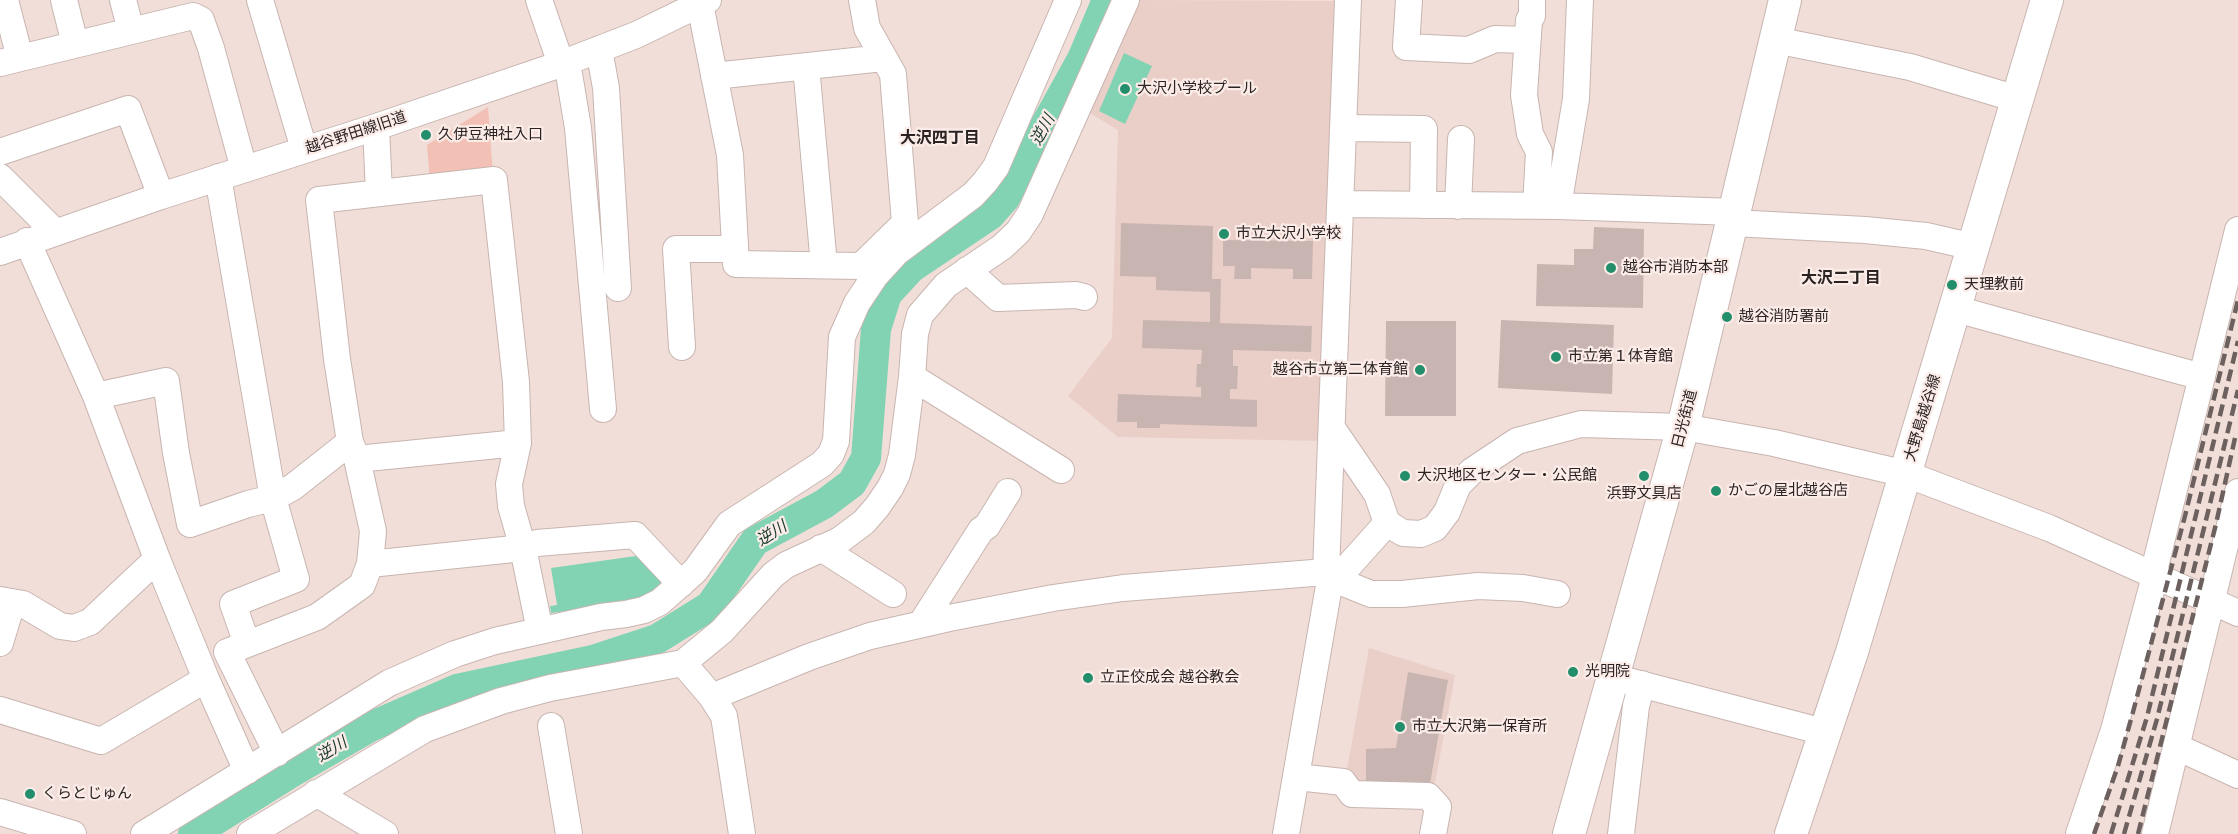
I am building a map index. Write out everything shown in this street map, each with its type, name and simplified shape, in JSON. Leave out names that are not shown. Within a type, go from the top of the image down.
[{"type":"main road","name":"日光街道","points":[[1569,834],[1628,680],[1683,428],[1785,0]]},
{"type":"main road","name":"大野島越谷線","points":[[1791,834],[1852,652],[2047,0]]},
{"type":"street","points":[[64,0],[75,44]]},
{"type":"street","points":[[123,0],[131,31]]},
{"type":"street","points":[[260,0],[304,149]]},
{"type":"street","points":[[539,0],[564,63],[578,128],[603,409]]},
{"type":"street","points":[[704,2],[714,75],[730,155],[736,264],[861,266],[905,223],[893,74],[867,28],[862,0]]},
{"type":"street","points":[[144,834],[389,683],[455,654],[495,641],[644,610],[660,602],[695,571],[729,524],[822,464],[831,454],[836,441],[842,338],[857,303],[875,276],[897,252],[973,195],[996,167],[1068,0]]},
{"type":"street","points":[[250,834],[424,729],[501,700],[550,688],[683,663],[722,631],[773,575],[786,565],[840,540],[864,522],[878,507],[897,474],[902,454],[912,377],[915,334],[920,315],[946,285],[1002,247],[1018,232],[1030,214],[1126,0]]},
{"type":"street","points":[[1286,834],[1331,576],[1332,429],[1348,0]]},
{"type":"street","points":[[1409,0],[1406,47],[1469,50],[1495,39],[1527,40]]},
{"type":"street","points":[[1532,0],[1532,16],[1528,20],[1524,95],[1530,134],[1539,152],[1547,206]]},
{"type":"street","points":[[1547,206],[1576,99],[1580,0]]},
{"type":"street","points":[[4,2],[10,61],[193,16],[201,20],[211,48],[244,169]]},
{"type":"street","name":"越谷野田線旧道","points":[[0,252],[161,196],[376,127],[564,63],[636,34],[704,2]]},
{"type":"street","points":[[1775,40],[1910,67],[2017,99]]},
{"type":"street","points":[[599,49],[606,87],[618,288]]},
{"type":"street","points":[[714,75],[883,58]]},
{"type":"street","points":[[806,66],[824,265]]},
{"type":"street","points":[[0,152],[128,109],[161,196]]},
{"type":"street","points":[[376,127],[379,193]]},
{"type":"street","points":[[1343,128],[1424,129],[1423,206]]},
{"type":"street","points":[[1458,206],[1461,139]]},
{"type":"street","points":[[0,177],[55,232]]},
{"type":"street","points":[[218,177],[273,498],[296,579],[233,604],[247,644]]},
{"type":"street","points":[[277,753],[227,652],[316,617],[362,585],[370,564],[373,531],[354,451],[337,359],[318,200],[494,180],[516,382],[518,443],[509,484],[511,506],[523,548],[540,631]]},
{"type":"street","points":[[1340,204],[1547,206],[1734,218],[1926,236],[1974,246]]},
{"type":"street","points":[[2079,834],[2114,730],[2238,230]]},
{"type":"street","points":[[27,241],[96,396],[157,559],[247,771]]},
{"type":"street","points":[[682,347],[676,249],[735,249]]},
{"type":"street","points":[[967,270],[998,298],[1076,295],[1084,297]]},
{"type":"street","points":[[1956,309],[2202,377]]},
{"type":"street","points":[[912,377],[1060,470]]},
{"type":"street","points":[[96,396],[165,381],[190,525],[248,504],[273,498],[354,451],[518,443]]},
{"type":"street","points":[[1332,429],[1377,494],[1387,523],[1403,533],[1421,534],[1435,528],[1447,512],[1458,485],[1472,471],[1517,441],[1581,424],[1683,428],[1774,443],[1906,474],[2049,528],[2238,613]]},
{"type":"street","points":[[921,624],[1008,492]]},
{"type":"street","points":[[2156,834],[2238,495]]},
{"type":"street","points":[[1331,576],[1387,523]]},
{"type":"street","points":[[370,564],[523,548],[537,543],[635,535],[681,584]]},
{"type":"street","points":[[821,548],[893,594]]},
{"type":"street","points":[[0,643],[3,600],[23,604],[60,626],[74,628],[90,622],[157,559]]},
{"type":"street","points":[[711,697],[809,657],[864,638],[921,624],[1053,598],[1123,588],[1331,576],[1371,594],[1402,594],[1478,586],[1523,588],[1557,594]]},
{"type":"street","points":[[683,663],[724,716],[742,834]]},
{"type":"street","points":[[0,710],[101,741],[206,679]]},
{"type":"street","points":[[1628,680],[1824,732]]},
{"type":"street","points":[[1621,834],[1636,706],[1628,680]]},
{"type":"street","points":[[551,726],[569,834]]},
{"type":"street","points":[[2177,747],[2238,775]]},
{"type":"street","points":[[1297,777],[1342,782],[1352,794],[1428,796],[1438,807],[1433,834]]},
{"type":"street","points":[[316,793],[385,834]]},
{"type":"street","points":[[0,812],[73,834]]},
{"type":"shaded area","name":"市立大沢小学校","points":[[1137,0],[1341,1],[1324,441],[1118,437],[1068,396],[1112,338],[1118,130],[1088,112]]},
{"type":"shaded area","name":"大沢小学校プール","points":[[1124,53],[1152,66],[1125,124],[1099,111]]},
{"type":"shaded area","points":[[488,107],[493,175],[430,182],[427,145]]},
{"type":"shaded area","points":[[643,555],[667,578],[649,599],[551,613],[550,606],[557,605],[551,568]]},
{"type":"shaded area","name":"市立大沢第一保育所","points":[[1369,648],[1455,675],[1433,794],[1345,780]]},
{"type":"building","points":[[1121,223],[1213,226],[1212,279],[1221,279],[1220,323],[1312,326],[1311,352],[1233,350],[1233,366],[1238,366],[1237,389],[1230,389],[1230,399],[1257,400],[1257,427],[1160,424],[1160,428],[1137,428],[1137,422],[1117,422],[1118,394],[1201,397],[1201,387],[1196,387],[1197,364],[1201,364],[1202,350],[1142,348],[1143,320],[1210,322],[1210,292],[1156,290],[1156,277],[1120,276]]},
{"type":"building","points":[[1594,227],[1644,229],[1643,308],[1536,306],[1537,264],[1574,265],[1574,249],[1593,249]]},
{"type":"building","points":[[1223,240],[1313,241],[1312,279],[1293,279],[1293,269],[1251,268],[1251,279],[1234,279],[1235,266],[1223,266]]},
{"type":"building","name":"市立第１体育館","points":[[1501,320],[1614,325],[1612,394],[1498,388]]},
{"type":"building","points":[[1386,321],[1456,321],[1456,416],[1385,416]]},
{"type":"building","points":[[1408,672],[1448,680],[1430,784],[1366,781],[1366,749],[1396,748]]},
{"type":"waterway","name":"逆川","points":[[193,834],[370,727],[457,689],[593,660],[657,639],[710,606],[755,541],[824,504],[852,483],[866,458],[876,329],[887,294],[911,268],[990,215],[1005,198],[1082,59],[1107,0]]},
{"type":"railway","points":[[2094,834],[2118,766],[2133,712],[2185,516],[2238,300]]},
{"type":"railway","points":[[2111,834],[2147,717],[2238,341]]},
{"type":"railway","points":[[2124,834],[2157,719],[2238,390]]},
{"type":"railway","points":[[2138,834],[2216,524],[2235,438]]},
{"type":"place","name":"大沢小学校プール","points":[[1125,89]]},
{"type":"place","name":"久伊豆神社入口","points":[[426,135]]},
{"type":"place","name":"市立大沢小学校","points":[[1224,234]]},
{"type":"place","name":"越谷市消防本部","points":[[1611,268]]},
{"type":"place","name":"天理教前","points":[[1952,285]]},
{"type":"place","name":"越谷消防署前","points":[[1727,317]]},
{"type":"place","name":"市立第１体育館","points":[[1556,357]]},
{"type":"place","name":"越谷市立第二体育館","points":[[1420,370]]},
{"type":"place","name":"大沢地区センター・公民館","points":[[1405,476]]},
{"type":"place","name":"浜野文具店","points":[[1644,476]]},
{"type":"place","name":"かごの屋北越谷店","points":[[1716,491]]},
{"type":"place","name":"光明院","points":[[1573,672]]},
{"type":"place","name":"立正佼成会 越谷教会","points":[[1088,678]]},
{"type":"place","name":"市立大沢第一保育所","points":[[1400,727]]},
{"type":"place","name":"くらとじゅん","points":[[30,794]]},
{"type":"district","name":"大沢四丁目","points":[[940,139]]},
{"type":"district","name":"大沢二丁目","points":[[1841,279]]}]
